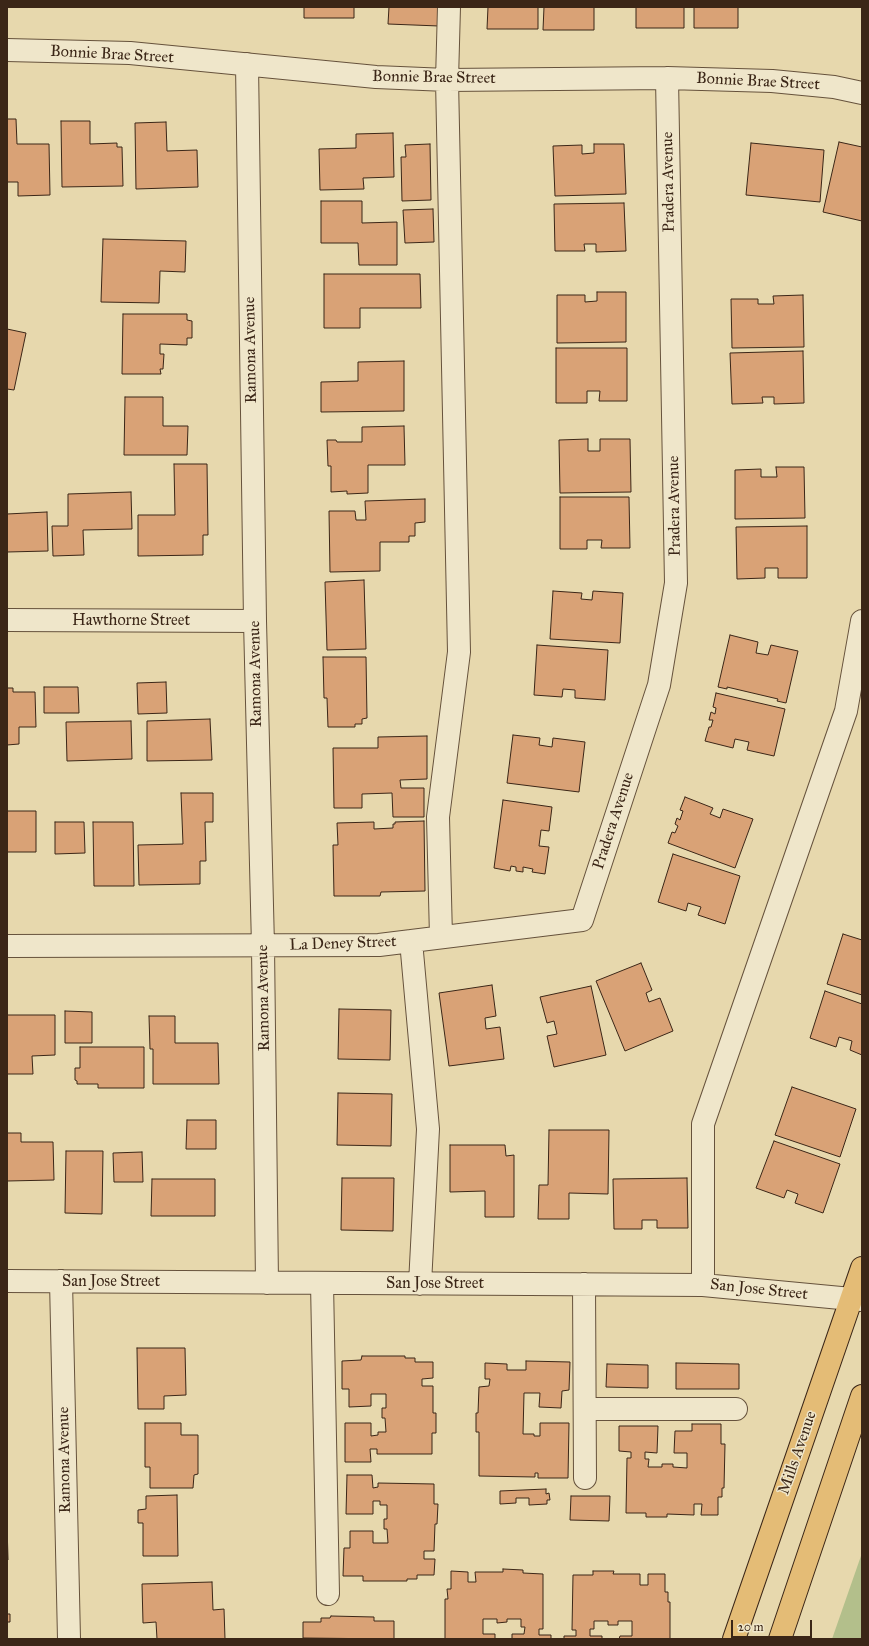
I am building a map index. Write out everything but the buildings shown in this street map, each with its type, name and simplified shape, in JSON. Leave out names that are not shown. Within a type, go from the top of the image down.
[{"type":"main road","name":"Mills Avenue","points":[[734,1639],[856,1300],[862,1268]]},
{"type":"main road","points":[[780,1639],[862,1396]]},
{"type":"street","points":[[441,937],[438,817],[459,652],[447,80],[449,7]]},
{"type":"street","name":"Bonnie Brae Street","points":[[7,50],[130,53],[376,77],[447,80],[667,78],[772,81],[834,87],[862,93]]},
{"type":"street","name":"Ramona Avenue","points":[[247,64],[255,621],[263,946],[267,1283]]},
{"type":"street","name":"Pradera Avenue","points":[[582,920],[659,685],[676,583],[667,78]]},
{"type":"street","name":"Hawthorne Street","points":[[7,620],[255,621]]},
{"type":"street","points":[[703,1285],[703,1124],[846,711],[862,621]]},
{"type":"street","name":"La Deney Street","points":[[7,946],[379,945],[582,920]]},
{"type":"street","points":[[411,941],[428,1129],[420,1284]]},
{"type":"street","name":"San Jose Street","points":[[7,1281],[703,1285],[856,1300]]},
{"type":"street","name":"Ramona Avenue","points":[[61,1281],[69,1639]]},
{"type":"street","points":[[322,1284],[328,1594]]},
{"type":"street","points":[[584,1284],[585,1478]]},
{"type":"street","points":[[585,1409],[736,1409]]},
{"type":"green space","points":[[862,1553],[862,1639],[832,1639]]}]
